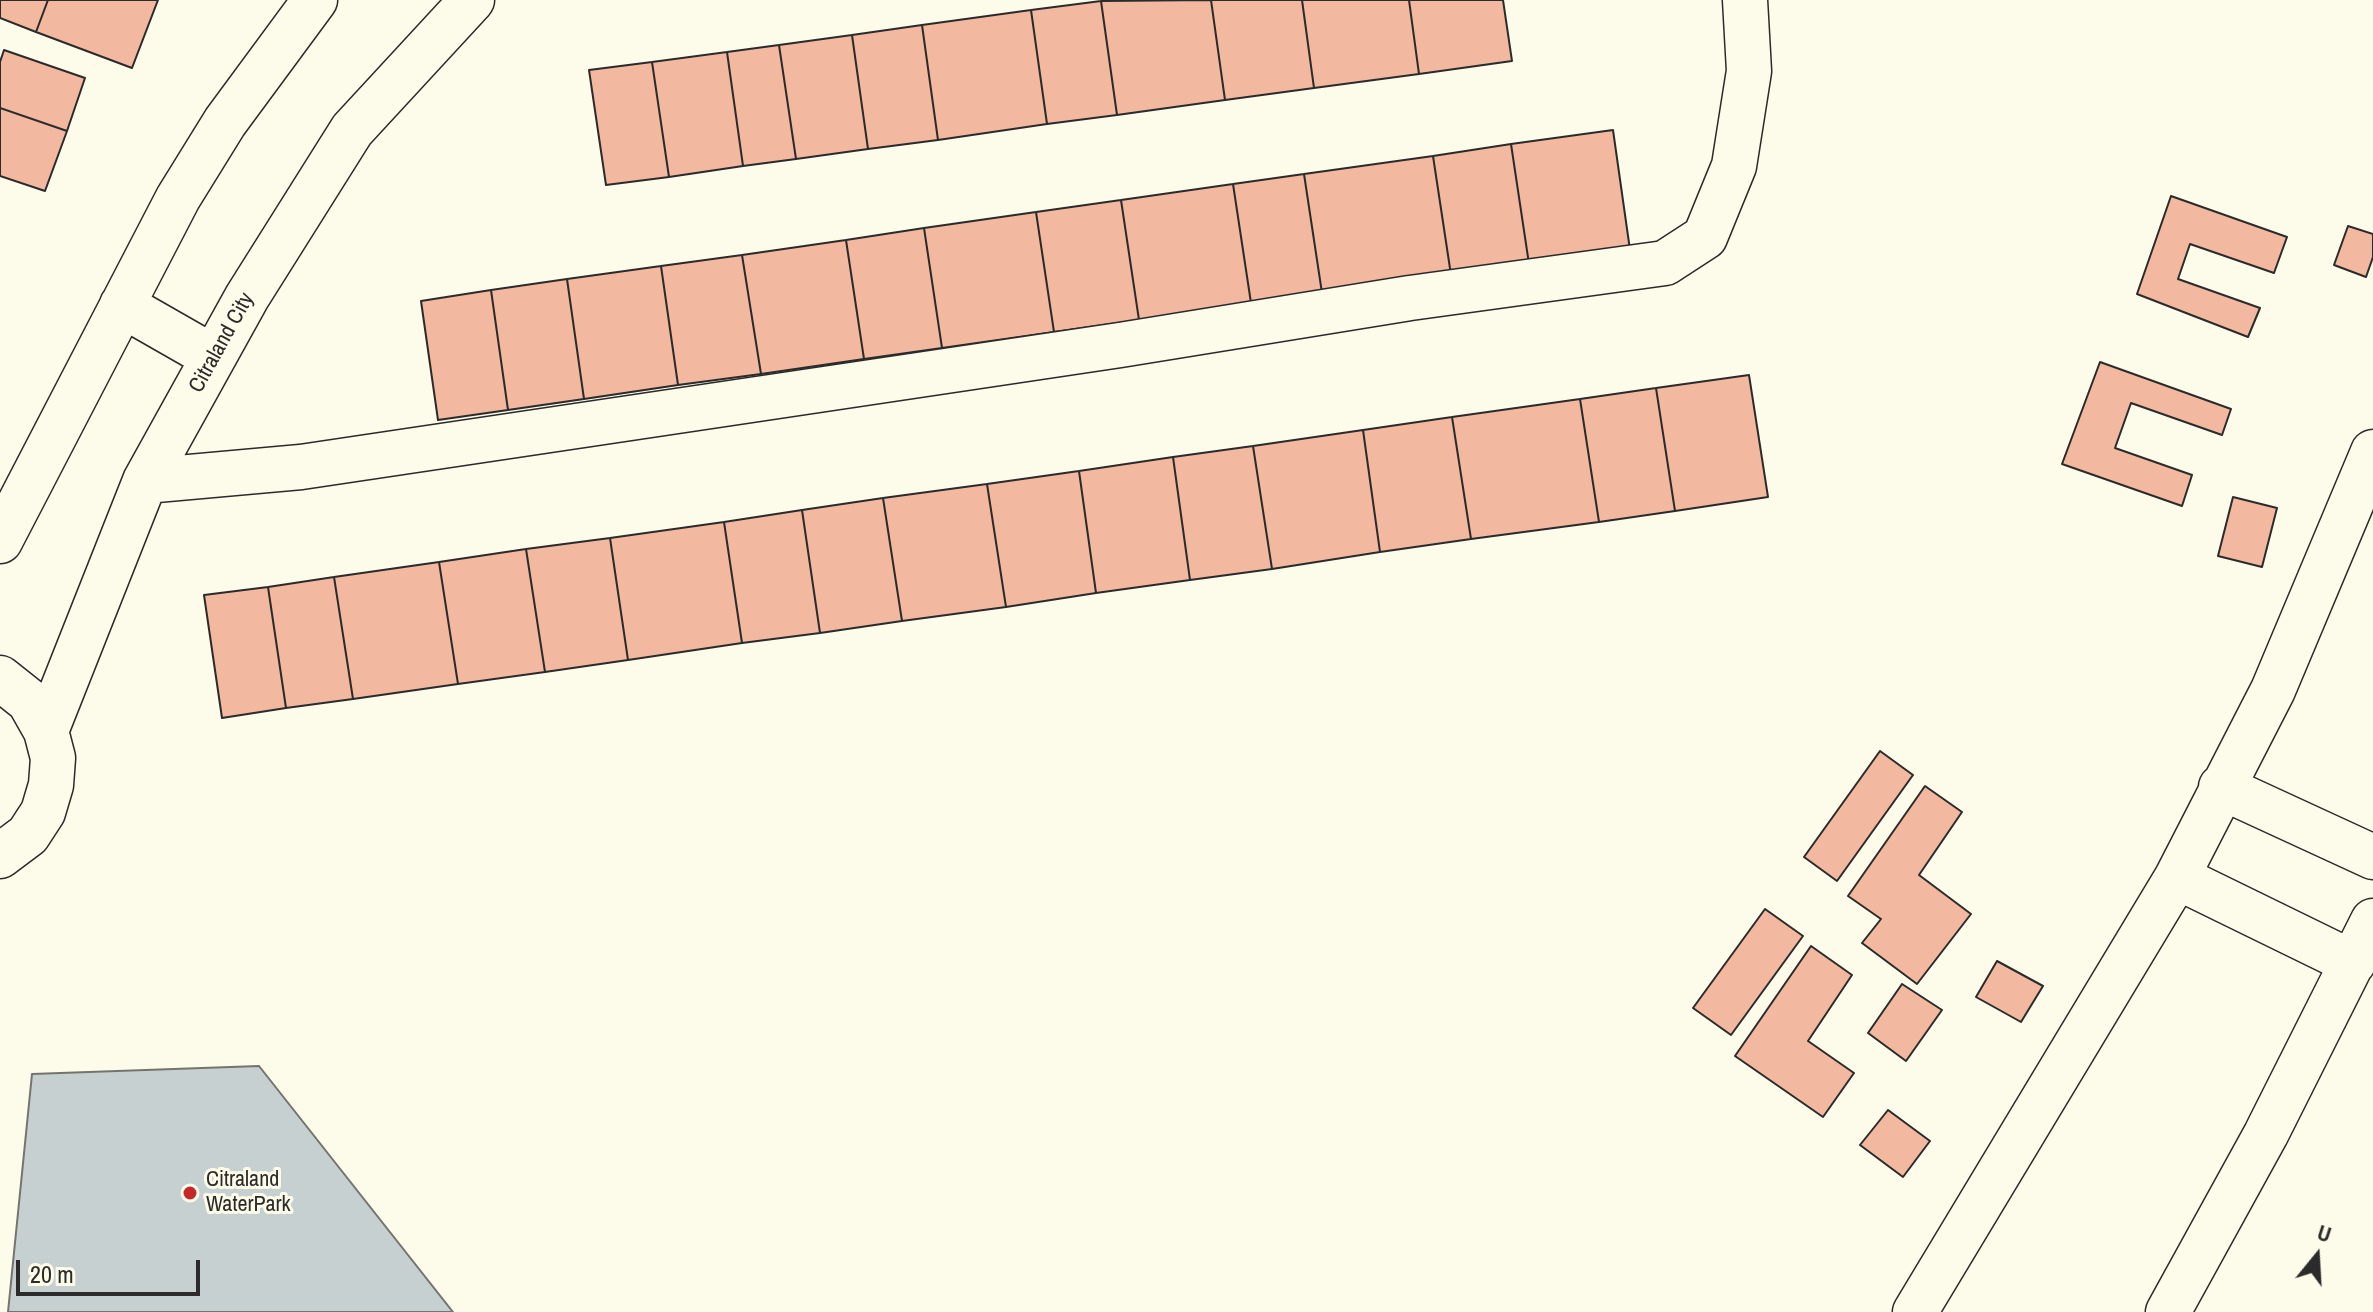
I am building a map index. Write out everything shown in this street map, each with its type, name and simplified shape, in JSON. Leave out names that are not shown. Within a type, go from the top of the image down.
[{"type":"street","points":[[0,541],[178,198],[225,122],[315,0]]},
{"type":"street","name":"Citraland City","points":[[46,731],[145,481],[213,357],[352,130],[472,0]]},
{"type":"street","points":[[145,481],[301,467],[1120,345],[1410,298],[1665,263],[1705,237],[1734,166],[1749,71],[1745,0]]},
{"type":"street","points":[[122,305],[213,357]]},
{"type":"street","points":[[1915,1312],[2177,877],[2273,690],[2373,452]]},
{"type":"street","points":[[0,678],[29,701],[46,731],[53,758],[51,785],[43,812],[28,835],[0,856]]},
{"type":"street","points":[[2221,787],[2373,857]]},
{"type":"street","points":[[2177,877],[2353,963]]},
{"type":"street","points":[[2168,1312],[2266,1134],[2373,921]]},
{"type":"shaded area","name":"Citraland WaterPark","points":[[259,1066],[453,1312],[8,1312],[32,1074]]},
{"type":"building","points":[[0,0],[48,0],[36,32],[0,18]]},
{"type":"building","points":[[48,0],[158,0],[132,68],[36,32]]},
{"type":"building","points":[[1211,0],[1302,0],[1314,88],[1225,100]]},
{"type":"building","points":[[1211,0],[1225,100],[1117,115],[1101,1]]},
{"type":"building","points":[[1302,0],[1409,0],[1419,74],[1314,88]]},
{"type":"building","points":[[1409,0],[1503,0],[1512,61],[1419,74]]},
{"type":"building","points":[[1101,1],[1117,115],[1047,124],[1031,10]]},
{"type":"building","points":[[1031,10],[1047,124],[938,140],[922,25]]},
{"type":"building","points":[[922,25],[938,140],[868,149],[852,35]]},
{"type":"building","points":[[852,35],[868,149],[796,159],[779,45]]},
{"type":"building","points":[[779,45],[796,159],[743,166],[727,52]]},
{"type":"building","points":[[4,50],[85,78],[67,131],[0,108],[0,62]]},
{"type":"building","points":[[727,52],[743,166],[669,177],[652,62]]},
{"type":"building","points":[[652,62],[669,177],[606,185],[589,70]]},
{"type":"building","points":[[0,108],[67,131],[45,191],[0,176]]},
{"type":"building","points":[[1613,130],[1630,250],[1529,264],[1511,144]]},
{"type":"building","points":[[1511,144],[1529,264],[1451,275],[1433,156]]},
{"type":"building","points":[[1433,156],[1451,275],[1322,293],[1304,174]]},
{"type":"building","points":[[1304,174],[1322,293],[1251,303],[1233,184]]},
{"type":"building","points":[[1233,184],[1251,303],[1139,320],[1121,200]]},
{"type":"building","points":[[2171,196],[2287,237],[2274,273],[2190,244],[2178,279],[2260,308],[2248,337],[2137,294]]},
{"type":"building","points":[[1121,200],[1139,320],[1054,332],[1036,212]]},
{"type":"building","points":[[1036,212],[1054,332],[942,348],[924,228]]},
{"type":"building","points":[[2348,226],[2373,234],[2373,257],[2366,277],[2334,265]]},
{"type":"building","points":[[924,228],[942,348],[864,359],[846,240]]},
{"type":"building","points":[[846,240],[864,359],[761,374],[742,255]]},
{"type":"building","points":[[742,255],[761,374],[678,385],[661,266]]},
{"type":"building","points":[[661,266],[678,385],[584,399],[567,279]]},
{"type":"building","points":[[567,279],[584,399],[508,410],[491,290]]},
{"type":"building","points":[[491,290],[508,410],[438,420],[421,301]]},
{"type":"building","points":[[2100,362],[2231,409],[2222,435],[2131,403],[2115,448],[2192,475],[2182,506],[2062,464]]},
{"type":"building","points":[[1749,375],[1768,497],[1675,511],[1656,388]]},
{"type":"building","points":[[1656,388],[1675,511],[1599,522],[1580,399]]},
{"type":"building","points":[[1580,399],[1599,522],[1471,539],[1452,417]]},
{"type":"building","points":[[1452,417],[1471,539],[1380,552],[1363,430]]},
{"type":"building","points":[[1363,430],[1380,552],[1272,569],[1253,446]]},
{"type":"building","points":[[1253,446],[1272,569],[1190,580],[1173,457]]},
{"type":"building","points":[[1173,457],[1190,580],[1096,593],[1079,471]]},
{"type":"building","points":[[1079,471],[1096,593],[1006,607],[987,484]]},
{"type":"building","points":[[987,484],[1006,607],[902,621],[883,498]]},
{"type":"building","points":[[2233,497],[2277,508],[2262,567],[2218,556]]},
{"type":"building","points":[[883,498],[902,621],[820,633],[802,510]]},
{"type":"building","points":[[802,510],[820,633],[742,643],[724,522]]},
{"type":"building","points":[[724,522],[742,643],[628,660],[610,538]]},
{"type":"building","points":[[610,538],[628,660],[545,672],[526,549]]},
{"type":"building","points":[[526,549],[545,672],[458,684],[439,562]]},
{"type":"building","points":[[439,562],[458,684],[353,699],[334,577]]},
{"type":"building","points":[[334,577],[353,699],[286,708],[268,587]]},
{"type":"building","points":[[268,587],[286,708],[222,718],[204,595]]},
{"type":"building","points":[[1880,751],[1913,775],[1837,881],[1804,857]]},
{"type":"building","points":[[1925,786],[1962,812],[1919,875],[1971,914],[1917,984],[1862,943],[1881,919],[1848,896]]},
{"type":"building","points":[[1765,909],[1803,936],[1731,1035],[1693,1008]]},
{"type":"building","points":[[1811,946],[1852,975],[1808,1041],[1854,1073],[1823,1117],[1735,1056]]},
{"type":"building","points":[[1997,961],[2043,986],[2021,1022],[1976,997]]},
{"type":"building","points":[[1902,984],[1942,1010],[1906,1061],[1868,1033]]},
{"type":"building","points":[[1888,1110],[1930,1141],[1903,1177],[1860,1145]]},
{"type":"place","name":"Citraland WaterPark","points":[[190,1193]]}]
